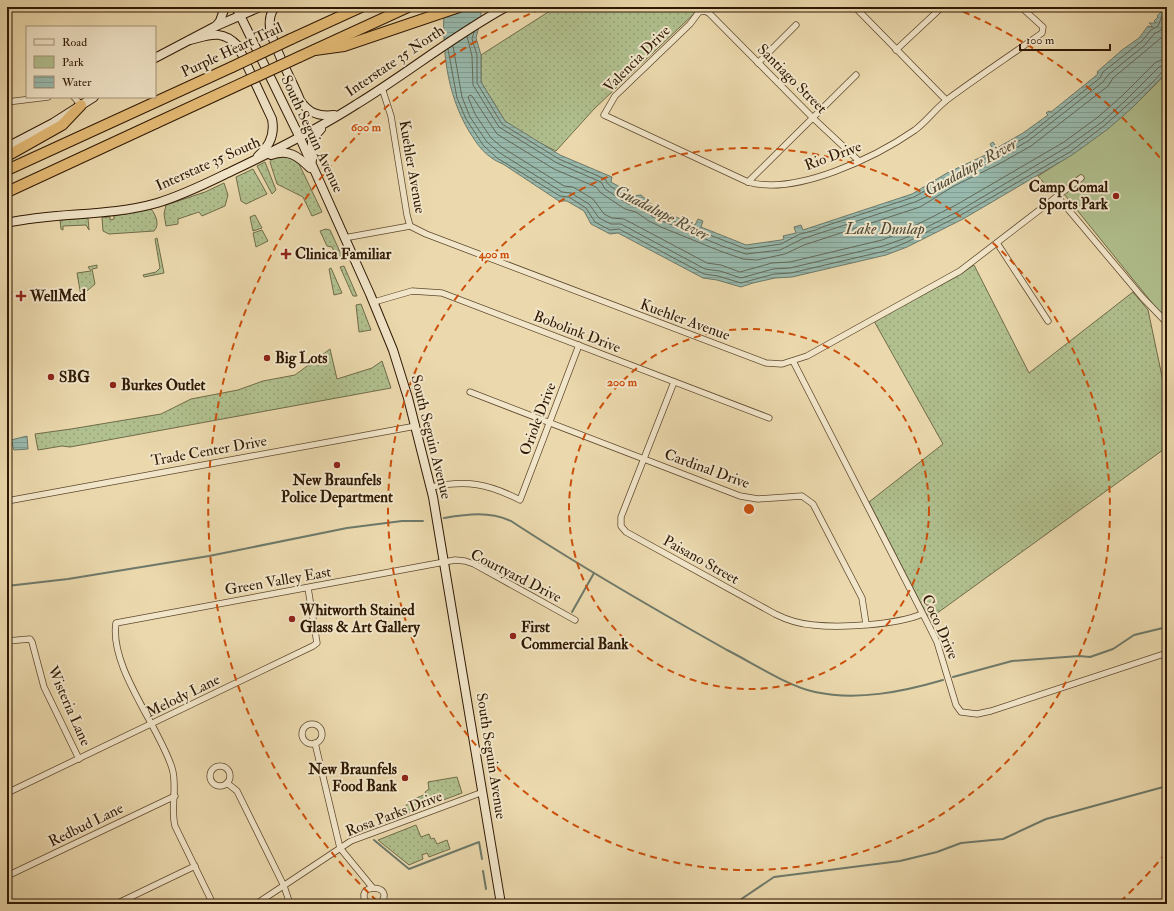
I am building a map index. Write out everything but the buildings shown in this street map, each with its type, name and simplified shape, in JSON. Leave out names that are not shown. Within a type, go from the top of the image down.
[{"type":"highway","name":"Purple Heart Trail","points":[[7,170],[361,7]]},
{"type":"highway","points":[[315,50],[344,46],[405,24],[459,7]]},
{"type":"highway","points":[[8,191],[405,8]]},
{"type":"highway","points":[[7,156],[62,125],[81,105]]},
{"type":"main road","points":[[214,27],[220,21],[226,7]]},
{"type":"main road","name":"South Seguin Avenue","points":[[236,7],[300,138],[313,170],[374,302],[398,364],[416,426],[431,487],[502,904]]},
{"type":"main road","points":[[156,57],[214,27],[260,7]]},
{"type":"main road","points":[[275,7],[271,12],[271,35],[304,106],[320,116],[338,115]]},
{"type":"main road","name":"Interstate 35 North","points":[[300,138],[382,88],[451,40],[506,7]]},
{"type":"main road","points":[[190,40],[210,35],[225,36],[234,41],[243,54],[272,119],[274,128],[272,138],[268,145],[252,161]]},
{"type":"main road","points":[[7,147],[53,123],[92,98]]},
{"type":"main road","points":[[313,170],[311,150],[312,139],[338,115]]},
{"type":"main road","name":"Interstate 35 South","points":[[7,223],[45,216],[123,210],[157,203],[186,192],[300,138]]},
{"type":"main road","points":[[252,161],[279,153],[288,153],[298,157],[313,170]]},
{"type":"street","points":[[855,7],[946,100]]},
{"type":"street","points":[[896,50],[942,7]]},
{"type":"street","name":"Rio Drive","points":[[604,115],[748,182],[769,185],[797,182],[835,171],[860,161],[897,142],[917,129],[946,100],[1042,33],[1044,29],[1021,7]]},
{"type":"street","name":"Valencia Drive","points":[[604,115],[615,96],[690,24],[699,12],[704,11],[709,13]]},
{"type":"street","name":"Santiago Street","points":[[709,13],[813,118],[860,161]]},
{"type":"street","points":[[758,63],[796,25]]},
{"type":"street","points":[[748,182],[856,75]]},
{"type":"street","name":"Kuehler Avenue","points":[[382,88],[391,116],[410,226],[426,234],[766,363],[782,364],[808,356],[952,276],[1081,178]]},
{"type":"street","points":[[7,102],[40,98]]},
{"type":"street","points":[[75,98],[81,105]]},
{"type":"street","points":[[1057,196],[1142,297],[1167,323]]},
{"type":"street","points":[[344,238],[410,226]]},
{"type":"street","points":[[997,243],[1048,321]]},
{"type":"street","name":"Bobolink Drive","points":[[374,302],[408,292],[436,292],[769,418]]},
{"type":"street","name":"Oriole Drive","points":[[431,487],[457,483],[476,484],[494,488],[520,500],[579,345]]},
{"type":"street","name":"Coco Drive","points":[[792,361],[936,642],[956,705],[961,712],[977,714],[991,711],[1167,653]]},
{"type":"street","name":"Paisano Street","points":[[674,382],[620,520],[621,526],[626,532],[784,619],[814,626],[904,621],[922,614]]},
{"type":"street","name":"Cardinal Drive","points":[[470,392],[740,496],[758,499],[802,496],[810,500],[862,598],[866,624]]},
{"type":"street","name":"Trade Center Drive","points":[[7,501],[416,426]]},
{"type":"street","name":"Courtyard Drive","points":[[444,562],[455,560],[470,562],[576,620]]},
{"type":"street","name":"Green Valley East","points":[[152,724],[120,655],[115,634],[116,623],[444,562]]},
{"type":"street","name":"Melody Lane","points":[[7,793],[314,646],[317,643],[317,634],[308,588]]},
{"type":"street","name":"Wisteria Lane","points":[[7,641],[30,639],[34,646],[44,688],[79,759]]},
{"type":"street","points":[[152,724],[172,768],[175,780],[173,814],[175,826],[213,904]]},
{"type":"street","points":[[315,744],[340,848],[372,887]]},
{"type":"street","points":[[227,783],[238,791],[284,886],[290,904]]},
{"type":"street","name":"Rosa Parks Drive","points":[[256,904],[354,840],[483,792]]},
{"type":"street","name":"Redbud Lane","points":[[7,876],[175,796]]},
{"type":"street","points":[[116,904],[128,902],[195,866]]},
{"type":"street","points":[[368,904],[364,896],[366,890],[372,887],[378,888],[382,892],[383,898],[380,904]]},
{"type":"green space","points":[[556,7],[701,7],[594,109],[556,151],[530,138],[505,121],[481,82],[481,55]]},
{"type":"green space","name":"Camp Comal Sports Park","points":[[1167,72],[1167,318],[1161,314],[1060,189],[1053,194],[1038,176],[1107,128],[1153,87]]},
{"type":"green space","points":[[283,155],[293,159],[299,164],[322,212],[312,216],[303,197],[277,184],[270,162],[272,159]]},
{"type":"green space","points":[[265,162],[276,190],[272,194],[257,166]]},
{"type":"green space","points":[[253,169],[267,194],[246,204],[241,201],[236,177]]},
{"type":"green space","points":[[224,183],[228,195],[225,206],[202,216],[199,212],[178,219],[178,224],[166,226],[164,214],[166,205],[205,192]]},
{"type":"green space","points":[[151,209],[157,220],[157,226],[154,231],[109,234],[103,231],[102,217],[110,217],[110,220],[114,219],[114,216]]},
{"type":"green space","points":[[255,215],[262,228],[253,231],[250,217]]},
{"type":"green space","points":[[88,218],[89,230],[86,225],[63,226],[63,230],[61,229],[60,220]]},
{"type":"green space","points":[[326,229],[330,230],[341,254],[341,259],[332,260],[329,251],[334,251],[332,247],[327,246],[320,231]]},
{"type":"green space","points":[[262,230],[268,241],[256,247],[253,233]]},
{"type":"green space","points":[[157,238],[164,273],[144,277],[143,275],[156,272],[160,268],[155,239]]},
{"type":"green space","points":[[97,265],[97,268],[92,269],[95,284],[81,296],[77,273],[91,271],[88,267]]},
{"type":"green space","points":[[974,265],[1029,373],[1133,292],[1148,310],[1167,400],[1167,447],[929,619],[869,502],[943,444],[874,321],[956,277]]},
{"type":"green space","points":[[344,266],[357,296],[353,296],[340,267]]},
{"type":"green space","points":[[331,268],[342,293],[334,295],[329,269]]},
{"type":"green space","points":[[361,304],[371,330],[359,332],[356,305]]},
{"type":"green space","points":[[330,349],[337,379],[372,368],[382,361],[391,388],[70,447],[62,446],[38,450],[35,434],[161,414],[191,399],[238,390],[263,381],[295,375]]},
{"type":"green space","points":[[457,777],[462,793],[406,814],[405,807],[409,802],[414,801],[414,799],[426,794],[425,792],[429,789],[428,782]]},
{"type":"green space","points":[[416,825],[421,837],[429,834],[431,839],[434,838],[437,844],[447,840],[450,849],[429,857],[427,853],[422,855],[423,859],[409,865],[378,840]]},
{"type":"water","name":"Lake Dunlap","points":[[442,7],[481,7],[481,18],[476,38],[481,55],[481,82],[505,121],[560,155],[612,177],[611,182],[629,192],[632,196],[641,195],[657,209],[695,225],[698,219],[703,221],[701,227],[746,245],[781,240],[784,239],[783,236],[796,233],[794,227],[801,225],[803,230],[912,194],[947,173],[994,151],[990,144],[993,142],[997,148],[1023,133],[1048,115],[1046,113],[1049,111],[1051,112],[1098,74],[1097,72],[1122,50],[1139,38],[1148,26],[1153,27],[1149,23],[1156,23],[1154,21],[1158,17],[1157,16],[1166,7],[1167,72],[1133,107],[1108,129],[1072,155],[963,219],[907,247],[886,255],[792,277],[775,278],[741,287],[717,280],[703,278],[618,233],[610,234],[591,224],[584,211],[567,201],[559,201],[486,154],[465,124],[458,109],[448,77],[444,44],[444,10]]},
{"type":"water","points":[[27,436],[28,449],[14,450],[11,440]]},
{"type":"waterway","points":[[444,518],[478,514],[495,516],[511,521],[672,619],[770,674],[804,689],[831,695],[847,696],[879,694],[943,680]]},
{"type":"waterway","points":[[7,586],[68,579],[209,556],[347,528],[402,521],[423,521]]},
{"type":"waterway","points":[[572,612],[594,573]]},
{"type":"waterway","points":[[953,677],[1012,661],[1079,656],[1090,657],[1113,649],[1134,635],[1167,627]]},
{"type":"waterway","points":[[734,904],[774,877],[900,861],[937,852],[961,843],[1003,839],[1046,819],[1167,786]]},
{"type":"waterway","points":[[374,840],[409,869],[479,842],[482,859]]},
{"type":"waterway","points":[[483,871],[486,889]]},
{"type":"place","name":"Camp Comal Sports Park","points":[[1116,196]]},
{"type":"place","name":"Clinica Familiar","points":[[286,254]]},
{"type":"place","name":"WellMed","points":[[21,296]]},
{"type":"place","name":"Big Lots","points":[[267,358]]},
{"type":"place","name":"SBG","points":[[51,377]]},
{"type":"place","name":"Burkes Outlet","points":[[113,385]]},
{"type":"place","name":"New Braunfels Police Department","points":[[337,465]]},
{"type":"place","name":"Whitworth Stained Glass & Art Gallery","points":[[292,619]]},
{"type":"place","name":"First Commercial Bank","points":[[513,636]]},
{"type":"place","name":"New Braunfels Food Bank","points":[[405,778]]},
{"type":"water label","name":"Guadalupe River","points":[[971,167]]},
{"type":"water label","name":"Guadalupe River","points":[[662,213]]}]
